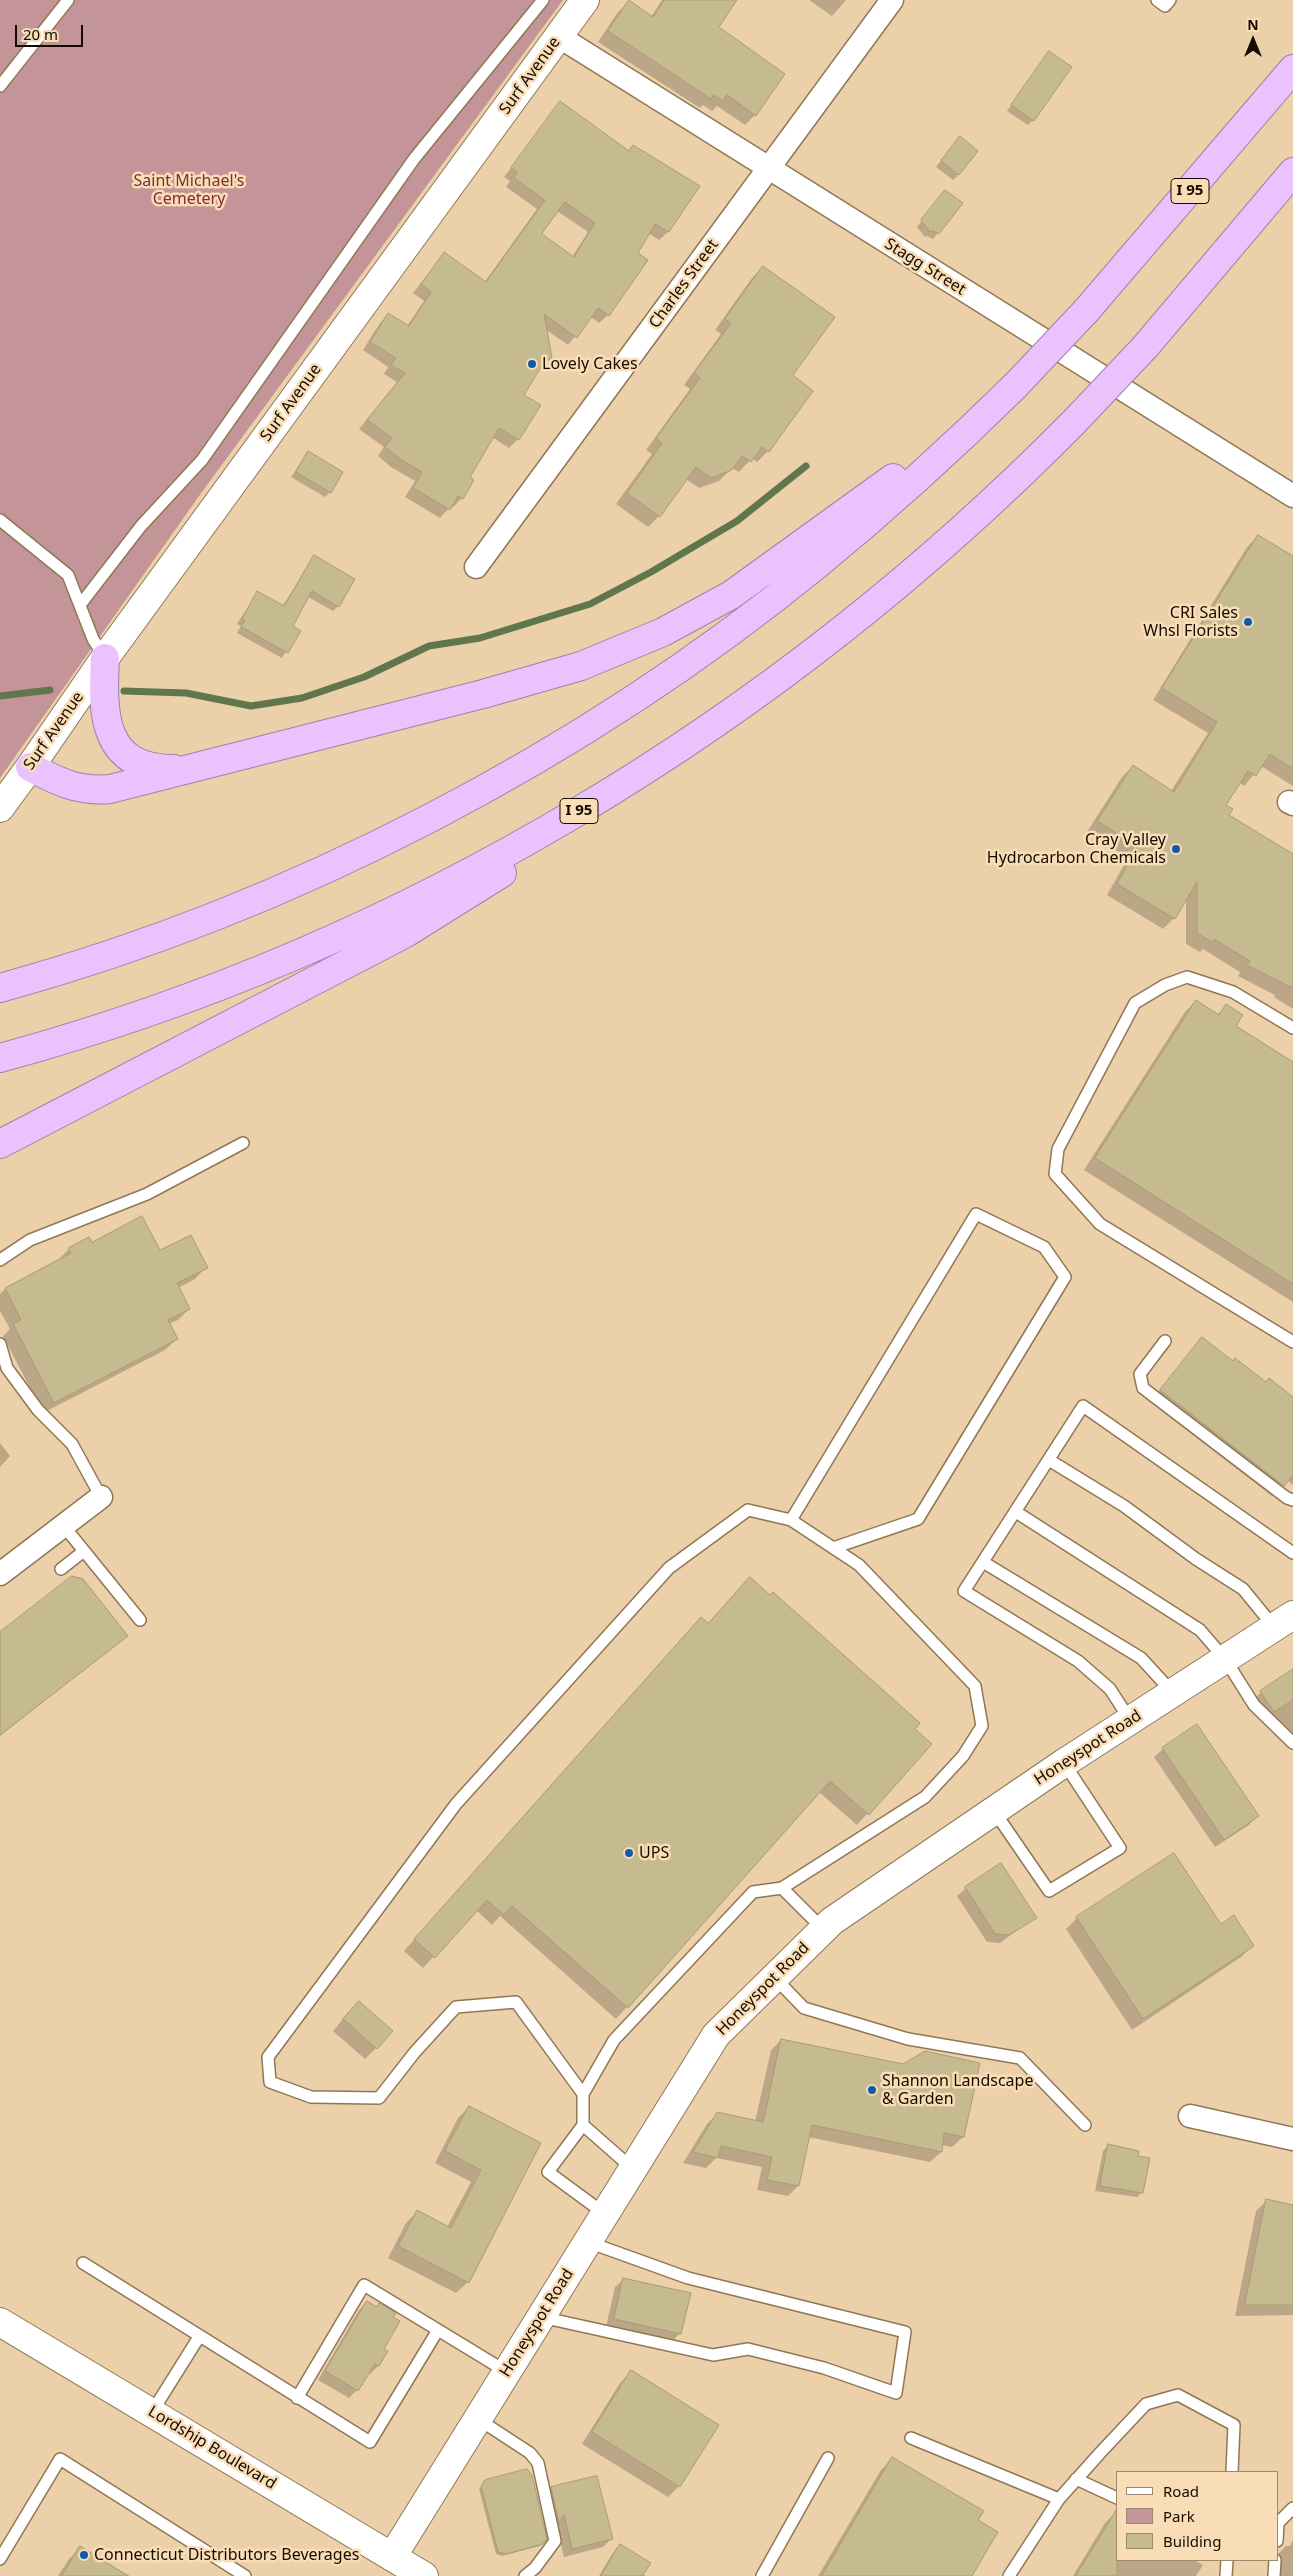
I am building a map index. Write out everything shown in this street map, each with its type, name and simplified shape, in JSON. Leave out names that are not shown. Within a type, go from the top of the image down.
[{"type":"highway","name":"I 95","points":[[0,988],[166,934],[260,897],[397,834],[542,755],[684,664],[818,564],[937,461],[1009,391],[1086,311],[1293,69]]},
{"type":"highway","name":"I 95","points":[[0,1058],[96,1030],[171,1004],[245,976],[337,937],[457,880],[521,845],[663,760],[786,674],[865,613],[978,515],[1074,422],[1145,347],[1293,172]]},
{"type":"highway","points":[[30,767],[58,782],[95,790],[110,789],[483,694],[581,666],[663,632],[731,595],[1009,391]]},
{"type":"highway","points":[[104,658],[104,705],[113,741],[121,752],[131,759],[163,769],[183,769]]},
{"type":"highway","points":[[0,1144],[406,934],[471,894],[663,760]]},
{"type":"main road","name":"Surf Avenue","points":[[4,797],[30,767],[104,658],[585,0]]},
{"type":"main road","name":"Honeyspot Road","points":[[392,2556],[716,2035],[832,1920],[1064,1763],[1284,1621]]},
{"type":"main road","name":"Lordship Boulevard","points":[[0,2322],[424,2576]]},
{"type":"street","name":"Charles Street","points":[[476,567],[892,0]]},
{"type":"street","name":"Stagg Street","points":[[558,36],[1293,496]]},
{"type":"street","points":[[0,1574],[100,1497]]},
{"type":"street","points":[[1190,2116],[1293,2139]]},
{"type":"lane","points":[[0,86],[68,0]]},
{"type":"lane","points":[[80,605],[141,526],[202,460],[414,159],[543,0]]},
{"type":"lane","points":[[1156,0],[1165,6],[1170,0]]},
{"type":"lane","points":[[0,520],[68,575],[93,639],[104,658]]},
{"type":"lane","points":[[1293,1028],[1233,992],[1187,978],[1165,985],[1136,1003],[1058,1149],[1055,1174],[1100,1224],[1293,1342]]},
{"type":"lane","points":[[0,1260],[30,1240],[147,1194],[243,1143]]},
{"type":"lane","points":[[791,1520],[976,1214],[1044,1247],[1065,1277],[918,1519],[833,1548]]},
{"type":"lane","points":[[1165,1341],[1140,1374],[1143,1388],[1286,1498],[1293,1500]]},
{"type":"lane","points":[[0,1344],[7,1368],[38,1410],[72,1444],[100,1497]]},
{"type":"lane","points":[[1130,1720],[1110,1689],[1078,1661],[964,1591],[1084,1406],[1293,1553]]},
{"type":"lane","points":[[1049,1460],[1124,1506],[1196,1559],[1243,1589],[1284,1621]]},
{"type":"lane","points":[[583,2094],[516,2002],[456,2007],[415,2052],[380,2098],[311,2097],[270,2082],[268,2057],[456,1804],[669,1568],[748,1510],[791,1520],[859,1565],[975,1686],[982,1726],[963,1756],[925,1797],[782,1888],[753,1892],[614,2040],[583,2094],[583,2125],[548,2172],[605,2214]]},
{"type":"lane","points":[[1016,1512],[1200,1630],[1225,1659],[1254,1705],[1293,1743]]},
{"type":"lane","points":[[63,1526],[140,1620]]},
{"type":"lane","points":[[61,1569],[84,1551]]},
{"type":"lane","points":[[983,1562],[1141,1658],[1173,1693]]},
{"type":"lane","points":[[994,1811],[1048,1891],[1120,1848],[1064,1763]]},
{"type":"lane","points":[[782,1888],[823,1929]]},
{"type":"lane","points":[[774,1977],[804,2008],[908,2038],[1020,2058],[1085,2125]]},
{"type":"lane","points":[[583,2125],[633,2169]]},
{"type":"lane","points":[[541,2317],[713,2355],[748,2349],[824,2368],[896,2393],[905,2332],[688,2278],[588,2242]]},
{"type":"lane","points":[[83,2263],[370,2442],[438,2330]]},
{"type":"lane","points":[[297,2398],[364,2286],[507,2372]]},
{"type":"lane","points":[[152,2412],[199,2337]]},
{"type":"lane","points":[[1009,2576],[1059,2499],[1146,2404],[1178,2395],[1234,2425],[1232,2471]]},
{"type":"lane","points":[[478,2418],[530,2453],[538,2463],[555,2541],[535,2568],[525,2576]]},
{"type":"lane","points":[[911,2438],[1059,2499]]},
{"type":"lane","points":[[762,2576],[828,2458]]},
{"type":"lane","points":[[0,2559],[60,2459],[245,2576]]},
{"type":"lane","points":[[1076,2479],[1116,2498]]},
{"type":"lane","points":[[1278,2523],[1293,2508]]},
{"type":"lane","points":[[1226,2576],[1227,2561]]},
{"type":"lane","points":[[1274,2576],[1276,2561]]},
{"type":"green space","name":"Saint Michael's Cemetery","points":[[0,0],[563,0],[199,496],[0,778]]},
{"type":"building","points":[[629,0],[653,17],[664,0],[737,0],[719,27],[785,74],[756,116],[727,95],[723,101],[714,95],[711,99],[608,31]]},
{"type":"building","points":[[1049,51],[1072,67],[1034,121],[1011,105]]},
{"type":"building","points":[[560,101],[629,151],[633,145],[700,186],[669,232],[655,224],[638,253],[648,260],[609,316],[598,308],[577,338],[544,314],[552,358],[544,362],[524,395],[541,405],[519,440],[499,428],[470,477],[474,480],[463,499],[458,496],[450,510],[413,488],[422,472],[400,459],[385,447],[392,438],[367,420],[405,373],[391,365],[396,358],[370,342],[388,313],[409,326],[431,292],[421,284],[444,252],[486,282],[545,200],[514,178],[517,172],[511,168]],"holes":[[[565,202],[595,223],[574,257],[542,234]]]},
{"type":"building","points":[[960,136],[978,151],[959,175],[941,161]]},
{"type":"building","points":[[945,190],[963,203],[939,234],[933,231],[930,232],[921,220]]},
{"type":"building","points":[[763,266],[835,317],[793,375],[813,391],[769,452],[762,447],[751,462],[742,456],[732,470],[711,478],[696,467],[660,517],[627,493],[662,443],[656,438],[700,378],[694,373],[731,323],[725,319]]},
{"type":"building","points":[[308,451],[343,472],[331,493],[296,472]]},
{"type":"building","points":[[1258,535],[1293,556],[1293,769],[1270,754],[1256,776],[1248,771],[1226,805],[1233,809],[1229,815],[1293,854],[1293,988],[1247,965],[1250,961],[1214,939],[1212,942],[1197,933],[1197,882],[1175,919],[1117,884],[1138,846],[1097,821],[1133,765],[1174,792],[1217,722],[1162,688]]},
{"type":"building","points":[[314,555],[355,579],[339,607],[312,591],[293,626],[301,631],[288,653],[241,627],[245,620],[242,619],[257,591],[284,606]]},
{"type":"building","points":[[1196,1000],[1219,1015],[1226,1004],[1243,1015],[1236,1026],[1293,1062],[1293,1284],[1095,1158]]},
{"type":"building","points":[[142,1216],[160,1250],[191,1235],[208,1268],[177,1283],[190,1309],[168,1320],[178,1339],[54,1403],[13,1324],[21,1320],[5,1288],[71,1253],[68,1248],[89,1237],[92,1242]]},
{"type":"building","points":[[1202,1337],[1233,1361],[1235,1358],[1266,1382],[1269,1378],[1293,1397],[1293,1475],[1284,1486],[1160,1390]]},
{"type":"building","points":[[72,1576],[83,1579],[128,1636],[0,1735],[0,1632]]},
{"type":"building","name":"UPS","points":[[750,1577],[770,1595],[773,1592],[920,1723],[915,1729],[932,1744],[869,1815],[830,1781],[628,2008],[512,1906],[504,1915],[487,1900],[435,1958],[414,1939],[701,1617],[708,1623]]},
{"type":"building","points":[[1293,1669],[1293,1700],[1274,1712],[1260,1691]]},
{"type":"building","points":[[1197,1724],[1259,1816],[1224,1840],[1162,1748]]},
{"type":"building","points":[[1174,1853],[1221,1924],[1234,1915],[1254,1946],[1143,2019],[1076,1917]]},
{"type":"building","points":[[1001,1863],[1037,1918],[1009,1935],[995,1934],[965,1887]]},
{"type":"building","points":[[359,2001],[393,2031],[377,2049],[343,2019]]},
{"type":"building","name":"Shannon Landscape & Garden","points":[[781,2039],[903,2064],[925,2051],[980,2063],[964,2137],[944,2133],[942,2152],[812,2125],[799,2186],[767,2180],[772,2157],[721,2146],[718,2158],[693,2152],[717,2112],[763,2122]]},
{"type":"building","points":[[469,2106],[541,2143],[469,2283],[398,2246],[417,2210],[451,2228],[481,2170],[445,2151]]},
{"type":"building","points":[[1108,2144],[1139,2151],[1138,2156],[1150,2158],[1143,2193],[1100,2186]]},
{"type":"building","points":[[1266,2199],[1293,2205],[1293,2305],[1245,2305]]},
{"type":"building","points":[[623,2278],[691,2293],[681,2334],[614,2319]]},
{"type":"building","points":[[367,2301],[377,2307],[379,2303],[396,2313],[393,2317],[400,2321],[384,2349],[388,2351],[379,2366],[375,2364],[358,2391],[325,2371]]},
{"type":"building","points":[[631,2370],[719,2425],[680,2487],[592,2432]]},
{"type":"building","points":[[892,2457],[984,2511],[978,2520],[998,2532],[972,2576],[822,2576]]},
{"type":"building","points":[[527,2469],[532,2475],[547,2539],[543,2544],[506,2554],[498,2552],[481,2486],[485,2480]]},
{"type":"building","points":[[597,2476],[613,2539],[572,2549],[564,2515],[559,2523],[551,2487]]},
{"type":"building","points":[[1116,2511],[1117,2576],[1076,2576]]},
{"type":"building","points":[[620,2544],[651,2563],[642,2576],[601,2576]]},
{"type":"building","name":"Connecticut Distributors Beverages","points":[[80,2546],[128,2576],[62,2576]]},
{"type":"waterway","points":[[124,691],[186,693],[251,706],[302,698],[364,677],[429,646],[480,638],[590,604],[651,572],[737,521],[806,466]]},
{"type":"waterway","points":[[0,696],[50,690]]},
{"type":"place","name":"Lovely Cakes","points":[[532,364]]},
{"type":"place","name":"CRI Sales Whsl Florists","points":[[1248,622]]},
{"type":"place","name":"Cray Valley Hydrocarbon Chemicals","points":[[1176,849]]},
{"type":"place","name":"UPS","points":[[629,1853]]},
{"type":"place","name":"Shannon Landscape & Garden","points":[[872,2090]]},
{"type":"place","name":"Connecticut Distributors Beverages","points":[[84,2555]]}]
